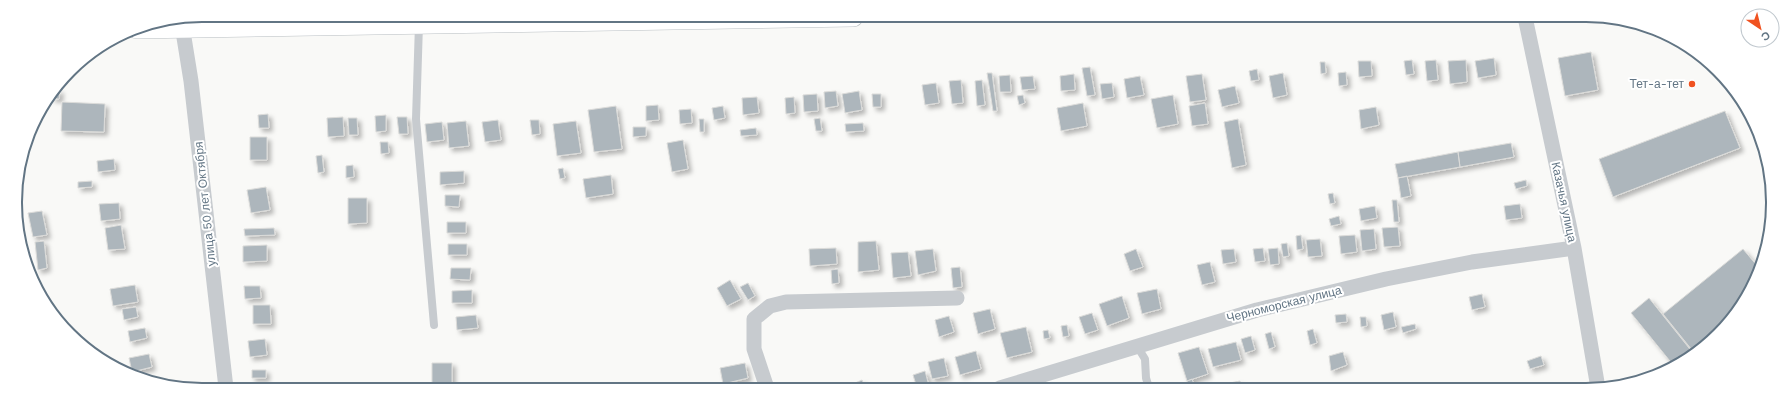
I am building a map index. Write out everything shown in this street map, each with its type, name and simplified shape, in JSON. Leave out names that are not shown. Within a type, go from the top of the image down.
[{"type":"street","points":[[166,25],[286,22]]},
{"type":"street","points":[[404,22],[419,24],[528,22]]},
{"type":"street","name":"Казачья улица","points":[[1526,22],[1574,248],[1597,383]]},
{"type":"street","name":"улица 50 лет Октября","points":[[181,24],[191,81],[225,383]]},
{"type":"street","name":"Черноморская улица","points":[[1018,383],[1257,310],[1386,279],[1472,262],[1574,248]]},
{"type":"street","points":[[765,383],[754,349],[754,319],[770,306],[786,302],[957,298]]},
{"type":"lane","points":[[419,24],[416,119],[434,325]]},
{"type":"lane","points":[[1137,346],[1145,359],[1148,383]]},
{"type":"building","points":[[1591,52],[1598,90],[1565,96],[1558,58]]},
{"type":"building","points":[[1494,58],[1496,75],[1478,78],[1475,61]]},
{"type":"building","points":[[1412,60],[1414,74],[1406,75],[1404,61]]},
{"type":"building","points":[[1436,60],[1438,80],[1427,81],[1425,61]]},
{"type":"building","points":[[1466,60],[1467,82],[1450,84],[1448,61]]},
{"type":"building","points":[[1358,61],[1371,61],[1372,76],[1359,77]]},
{"type":"building","points":[[1320,62],[1325,62],[1326,73],[1321,74]]},
{"type":"building","points":[[1090,67],[1095,95],[1087,96],[1082,68]]},
{"type":"building","points":[[1257,69],[1259,80],[1251,81],[1249,71]]},
{"type":"building","points":[[1346,72],[1347,85],[1339,86],[1338,73]]},
{"type":"building","points":[[987,73],[992,73],[997,111],[993,111]]},
{"type":"building","points":[[1283,73],[1287,95],[1273,98],[1269,76]]},
{"type":"building","points":[[1074,74],[1075,90],[1061,91],[1060,76]]},
{"type":"building","points":[[1202,74],[1206,100],[1190,102],[1186,76]]},
{"type":"building","points":[[1010,75],[1011,92],[1000,92],[999,76]]},
{"type":"building","points":[[1033,76],[1035,89],[1022,90],[1020,77]]},
{"type":"building","points":[[1140,76],[1144,95],[1127,98],[1124,79]]},
{"type":"building","points":[[961,80],[963,103],[952,104],[949,81]]},
{"type":"building","points":[[982,80],[985,105],[977,106],[975,81]]},
{"type":"building","points":[[936,83],[939,103],[925,105],[922,85]]},
{"type":"building","points":[[1112,83],[1114,97],[1102,99],[1100,84]]},
{"type":"building","points":[[1235,86],[1239,103],[1222,107],[1218,90]]},
{"type":"building","points":[[836,91],[838,106],[825,108],[824,92]]},
{"type":"building","points":[[859,91],[862,110],[845,113],[842,94]]},
{"type":"building","points":[[60,92],[59,99],[55,98]]},
{"type":"building","points":[[817,94],[818,111],[804,112],[803,95]]},
{"type":"building","points":[[872,94],[881,94],[881,107],[873,107]]},
{"type":"building","points":[[1023,95],[1025,103],[1019,105],[1017,96]]},
{"type":"building","points":[[1173,95],[1178,124],[1157,128],[1151,99]]},
{"type":"building","points":[[757,97],[759,113],[743,115],[742,98]]},
{"type":"building","points":[[794,97],[795,113],[786,114],[785,98]]},
{"type":"building","points":[[62,102],[105,104],[104,132],[61,131]]},
{"type":"building","points":[[1083,103],[1087,126],[1061,131],[1057,108]]},
{"type":"building","points":[[1205,103],[1208,124],[1192,126],[1189,106]]},
{"type":"building","points":[[658,105],[659,120],[646,121],[646,106]]},
{"type":"building","points":[[616,106],[622,149],[594,152],[588,110]]},
{"type":"building","points":[[723,106],[725,118],[714,120],[712,108]]},
{"type":"building","points":[[1376,107],[1379,125],[1361,129],[1359,110]]},
{"type":"building","points":[[691,109],[692,123],[680,124],[679,110]]},
{"type":"building","points":[[1725,111],[1740,148],[1613,197],[1599,159]]},
{"type":"building","points":[[268,114],[269,128],[259,128],[258,115]]},
{"type":"building","points":[[386,115],[386,131],[376,132],[375,116]]},
{"type":"building","points":[[343,117],[344,136],[328,137],[327,118]]},
{"type":"building","points":[[397,117],[407,117],[408,134],[399,134]]},
{"type":"building","points":[[348,118],[357,118],[358,135],[349,135]]},
{"type":"building","points":[[820,118],[822,131],[816,131],[814,119]]},
{"type":"building","points":[[699,119],[704,119],[704,132],[700,132]]},
{"type":"building","points":[[1238,119],[1246,165],[1232,168],[1224,122]]},
{"type":"building","points":[[498,120],[501,140],[485,142],[482,122]]},
{"type":"building","points":[[530,120],[539,120],[540,134],[532,135]]},
{"type":"building","points":[[466,121],[469,146],[449,148],[447,123]]},
{"type":"building","points":[[576,121],[581,153],[557,156],[553,124]]},
{"type":"building","points":[[442,122],[444,140],[427,142],[425,124]]},
{"type":"building","points":[[863,123],[864,131],[846,132],[845,124]]},
{"type":"building","points":[[633,127],[646,127],[646,136],[633,137]]},
{"type":"building","points":[[756,128],[757,135],[741,136],[740,130]]},
{"type":"building","points":[[250,137],[267,137],[267,160],[250,160]]},
{"type":"building","points":[[683,140],[688,169],[672,172],[667,143]]},
{"type":"building","points":[[380,142],[388,142],[389,153],[381,154]]},
{"type":"building","points":[[1511,143],[1514,157],[1460,167],[1458,152]]},
{"type":"building","points":[[1458,152],[1460,167],[1398,178],[1395,164]]},
{"type":"building","points":[[322,155],[324,172],[318,173],[316,156]]},
{"type":"building","points":[[114,159],[115,170],[98,172],[97,161]]},
{"type":"building","points":[[353,165],[354,177],[346,178],[346,166]]},
{"type":"building","points":[[563,168],[565,178],[560,179],[558,169]]},
{"type":"building","points":[[464,171],[464,183],[440,185],[440,172]]},
{"type":"building","points":[[611,175],[613,194],[586,198],[583,179]]},
{"type":"building","points":[[1407,176],[1411,196],[1401,198],[1398,178]]},
{"type":"building","points":[[1526,180],[1527,186],[1516,189],[1514,183]]},
{"type":"building","points":[[92,181],[92,187],[78,188],[78,182]]},
{"type":"building","points":[[266,187],[270,210],[251,213],[247,190]]},
{"type":"building","points":[[1333,193],[1335,203],[1330,204],[1328,194]]},
{"type":"building","points":[[445,195],[460,195],[459,207],[445,206]]},
{"type":"building","points":[[348,198],[367,198],[367,223],[348,224]]},
{"type":"building","points":[[1392,200],[1397,200],[1399,222],[1394,222]]},
{"type":"building","points":[[119,203],[120,219],[101,221],[99,204]]},
{"type":"building","points":[[1520,204],[1522,218],[1506,220],[1504,206]]},
{"type":"building","points":[[1375,206],[1377,218],[1361,221],[1359,209]]},
{"type":"building","points":[[42,211],[47,235],[33,237],[28,213]]},
{"type":"building","points":[[1339,216],[1341,224],[1331,226],[1329,219]]},
{"type":"building","points":[[447,222],[466,222],[466,233],[447,233]]},
{"type":"building","points":[[121,225],[125,249],[108,250],[105,228]]},
{"type":"building","points":[[1398,227],[1400,246],[1384,247],[1382,228]]},
{"type":"building","points":[[274,228],[275,235],[245,236],[244,229]]},
{"type":"building","points":[[1374,229],[1376,249],[1362,251],[1360,230]]},
{"type":"building","points":[[1301,235],[1303,249],[1297,250],[1296,236]]},
{"type":"building","points":[[1355,235],[1357,252],[1341,254],[1339,236]]},
{"type":"building","points":[[1320,239],[1322,256],[1308,257],[1306,240]]},
{"type":"building","points":[[44,241],[47,268],[38,270],[35,242]]},
{"type":"building","points":[[876,241],[879,270],[858,272],[858,242]]},
{"type":"building","points":[[1287,243],[1289,256],[1283,257],[1281,244]]},
{"type":"building","points":[[448,244],[467,244],[467,255],[448,255]]},
{"type":"building","points":[[267,245],[267,261],[243,262],[243,246]]},
{"type":"building","points":[[836,248],[837,264],[810,266],[809,249]]},
{"type":"building","points":[[1263,248],[1265,261],[1255,262],[1253,249]]},
{"type":"building","points":[[1278,248],[1279,264],[1270,265],[1268,249]]},
{"type":"building","points":[[933,249],[936,271],[918,275],[915,251]]},
{"type":"building","points":[[1136,249],[1143,267],[1130,271],[1124,254]]},
{"type":"building","points":[[1234,249],[1236,262],[1223,264],[1221,250]]},
{"type":"building","points":[[1743,249],[1755,263],[1736,303],[1721,322],[1691,349],[1663,314]]},
{"type":"building","points":[[908,252],[911,276],[893,278],[891,253]]},
{"type":"building","points":[[1210,262],[1215,282],[1202,285],[1197,265]]},
{"type":"building","points":[[960,267],[962,287],[953,288],[951,268]]},
{"type":"building","points":[[451,268],[471,268],[470,280],[450,279]]},
{"type":"building","points":[[838,269],[839,283],[832,284],[831,270]]},
{"type":"building","points":[[730,280],[741,299],[727,306],[717,288]]},
{"type":"building","points":[[748,283],[755,296],[748,300],[740,287]]},
{"type":"building","points":[[135,285],[138,302],[113,306],[110,289]]},
{"type":"building","points":[[244,286],[260,286],[261,298],[245,299]]},
{"type":"building","points":[[1157,289],[1161,309],[1142,314],[1137,293]]},
{"type":"building","points":[[472,290],[472,303],[452,303],[452,291]]},
{"type":"building","points":[[1482,294],[1485,307],[1472,310],[1469,297]]},
{"type":"building","points":[[1122,296],[1129,318],[1107,326],[1099,304]]},
{"type":"building","points":[[1649,298],[1690,350],[1670,362],[1631,313]]},
{"type":"building","points":[[253,305],[270,305],[271,324],[253,324]]},
{"type":"building","points":[[136,307],[138,317],[124,320],[122,309]]},
{"type":"building","points":[[990,309],[995,329],[978,334],[973,313]]},
{"type":"building","points":[[1393,312],[1396,327],[1384,330],[1381,315]]},
{"type":"building","points":[[1092,313],[1098,330],[1085,334],[1079,317]]},
{"type":"building","points":[[1346,314],[1347,322],[1336,323],[1335,315]]},
{"type":"building","points":[[476,315],[478,328],[457,330],[456,317]]},
{"type":"building","points":[[949,316],[954,332],[939,337],[935,320]]},
{"type":"building","points":[[1360,317],[1366,317],[1367,326],[1361,327]]},
{"type":"building","points":[[1415,324],[1416,329],[1403,333],[1401,327]]},
{"type":"building","points":[[1067,325],[1069,336],[1063,337],[1061,326]]},
{"type":"building","points":[[1026,327],[1032,352],[1007,358],[1000,333]]},
{"type":"building","points":[[145,328],[147,338],[130,342],[128,331]]},
{"type":"building","points":[[1313,329],[1317,343],[1310,345],[1307,331]]},
{"type":"building","points":[[1048,330],[1050,338],[1044,339],[1043,331]]},
{"type":"building","points":[[1271,332],[1275,347],[1269,349],[1265,334]]},
{"type":"building","points":[[1251,336],[1255,350],[1245,353],[1241,339]]},
{"type":"building","points":[[265,339],[267,355],[250,357],[248,341]]},
{"type":"building","points":[[1236,342],[1241,360],[1213,367],[1208,349]]},
{"type":"building","points":[[1199,347],[1208,374],[1187,381],[1178,353]]},
{"type":"building","points":[[976,351],[981,369],[960,375],[955,357]]},
{"type":"building","points":[[1343,352],[1347,365],[1331,371],[1329,356]]},
{"type":"building","points":[[149,354],[152,367],[137,371],[133,369],[131,368],[129,358]]},
{"type":"building","points":[[1541,356],[1544,365],[1530,369],[1527,361]]},
{"type":"building","points":[[944,358],[948,376],[932,379],[928,362]]},
{"type":"building","points":[[432,363],[452,363],[452,383],[432,383]]},
{"type":"building","points":[[745,363],[748,378],[723,383],[720,368]]},
{"type":"building","points":[[252,370],[266,370],[266,378],[252,378]]},
{"type":"building","points":[[925,371],[928,383],[915,383],[913,375]]},
{"type":"building","points":[[1192,379],[1193,383],[1188,383],[1187,381]]},
{"type":"building","points":[[862,380],[864,383],[855,383]]},
{"type":"building","points":[[1240,381],[1241,383],[1230,383]]},
{"type":"place","name":"Тет-а-тет","points":[[1692,84]]}]
